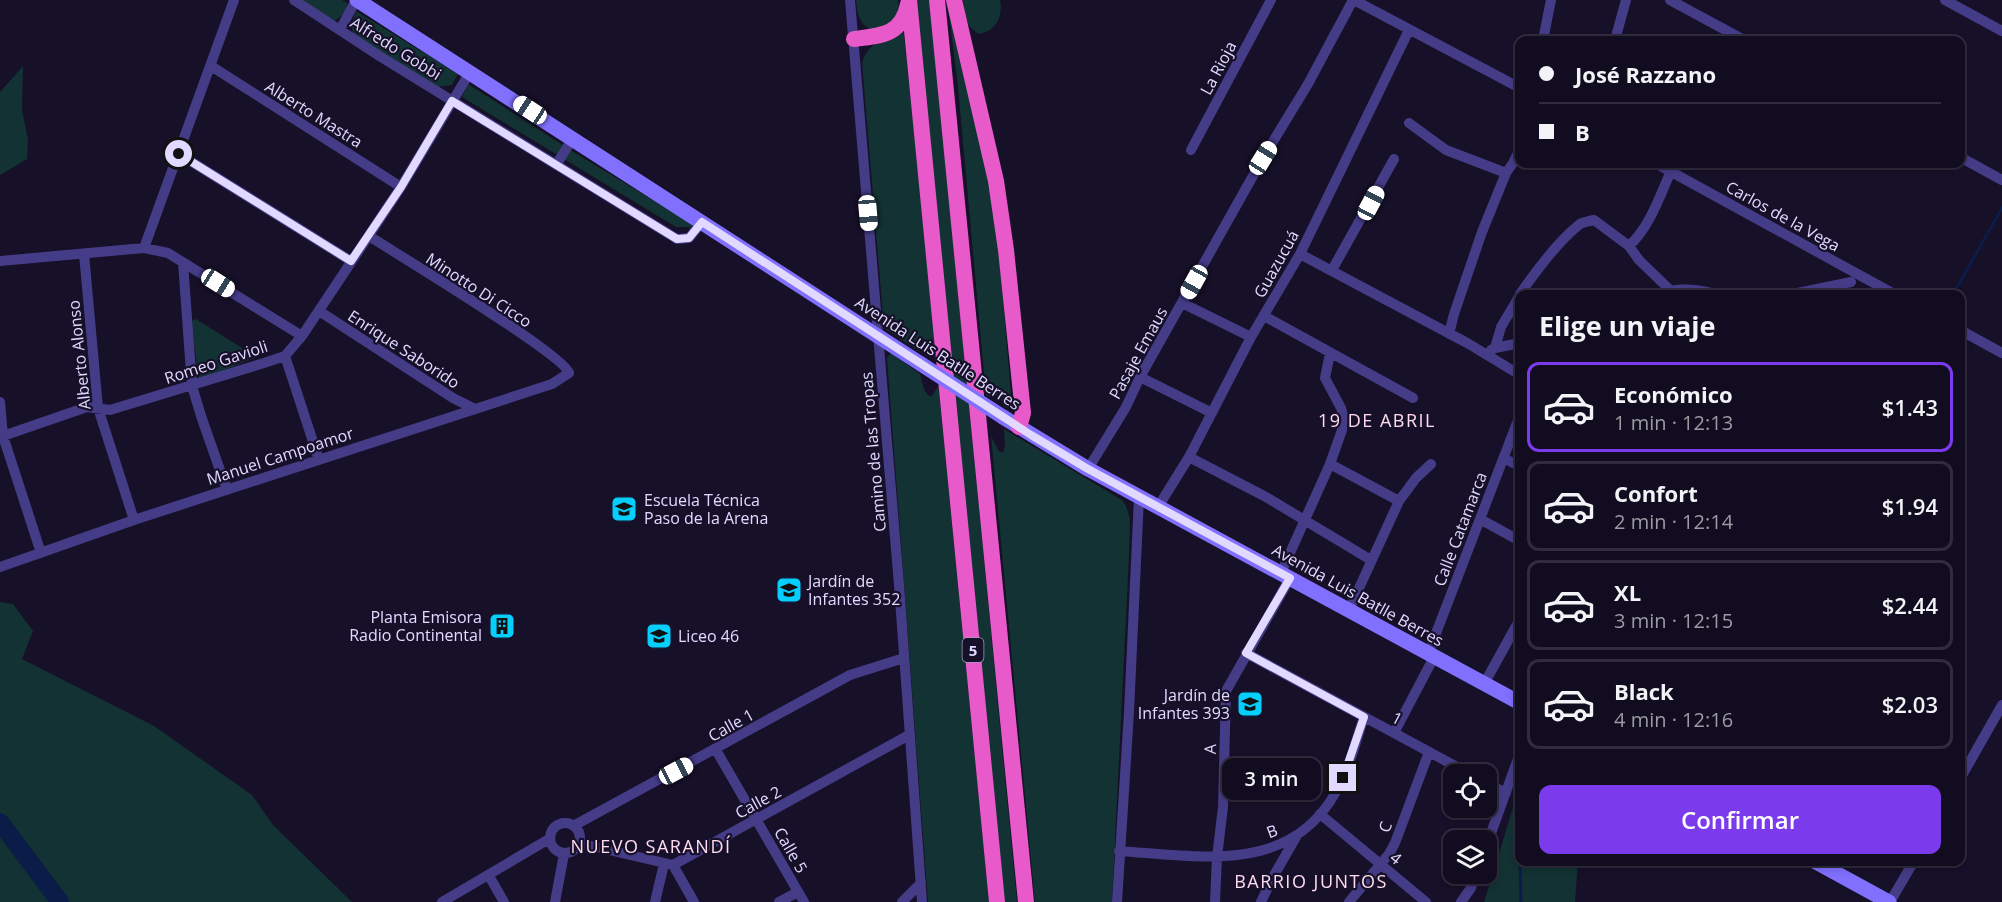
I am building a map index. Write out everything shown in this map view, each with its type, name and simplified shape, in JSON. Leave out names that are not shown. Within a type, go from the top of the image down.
[{"type":"highway","points":[[854,39],[874,37],[893,30],[902,21],[909,0]]},
{"type":"highway","name":"5","points":[[909,0],[997,902]]},
{"type":"highway","name":"5","points":[[937,0],[1026,902]]},
{"type":"highway","points":[[954,0],[998,192],[1023,413],[1019,428]]},
{"type":"main road","name":"Avenida Luis Batlle Berres","points":[[356,0],[1019,428],[1088,469],[1515,700]]},
{"type":"main road","points":[[1823,866],[1889,902]]},
{"type":"street","points":[[144,248],[234,0]]},
{"type":"street","name":"Alfredo Gobbi","points":[[294,0],[452,101],[677,239],[689,238],[702,222]]},
{"type":"street","points":[[340,30],[356,0]]},
{"type":"street","name":"Camino de las Tropas","points":[[850,0],[922,902]]},
{"type":"street","name":"La Rioja","points":[[1191,150],[1271,0]]},
{"type":"street","points":[[1353,0],[1515,85]]},
{"type":"street","name":"Pasaje Emaus","points":[[1088,469],[1126,407],[1140,377],[1263,158],[1308,84],[1353,0]]},
{"type":"street","points":[[1544,36],[1551,0]]},
{"type":"street","points":[[1616,36],[1626,0]]},
{"type":"street","points":[[1670,0],[1737,36]]},
{"type":"street","points":[[1945,0],[1963,4],[2002,31]]},
{"type":"street","name":"Guazucuá","points":[[1158,507],[1189,457],[1251,338],[1300,254],[1409,30]]},
{"type":"street","name":"Alberto Mastra","points":[[211,66],[401,187]]},
{"type":"street","name":"Romeo Gavioli","points":[[3,436],[87,408],[110,410],[285,356],[302,336],[401,187],[470,72]]},
{"type":"street","points":[[1409,123],[1446,150],[1506,173]]},
{"type":"street","points":[[556,165],[573,138]]},
{"type":"street","points":[[179,154],[351,261]]},
{"type":"street","points":[[1332,270],[1394,159]]},
{"type":"street","points":[[1449,334],[1479,240],[1506,173],[1515,160]]},
{"type":"street","points":[[1965,160],[2002,180]]},
{"type":"street","name":"Carlos de la Vega","points":[[1665,168],[1854,278],[1884,290]]},
{"type":"street","points":[[1629,246],[1650,219],[1671,171]]},
{"type":"street","points":[[1523,290],[1535,273],[1582,223],[1594,220],[1629,246],[1639,260],[1670,290],[1699,290]]},
{"type":"street","name":"Minotto Di Cicco","points":[[369,236],[450,287],[550,355],[567,368],[569,373]]},
{"type":"street","points":[[0,261],[144,248],[168,254],[302,336]]},
{"type":"street","name":"Alberto Alonso","points":[[84,254],[98,408],[134,520]]},
{"type":"street","points":[[1300,254],[1449,334],[1491,351],[1515,371]]},
{"type":"street","points":[[183,263],[192,386],[227,490]]},
{"type":"street","points":[[1808,290],[1854,278]]},
{"type":"street","points":[[1846,290],[1854,278]]},
{"type":"street","points":[[1182,303],[1251,338]]},
{"type":"street","points":[[1491,351],[1515,303]]},
{"type":"street","name":"Enrique Saborido","points":[[319,311],[453,398],[475,409]]},
{"type":"street","points":[[1264,316],[1413,398]]},
{"type":"street","points":[[1965,333],[2002,353]]},
{"type":"street","points":[[1491,351],[1515,345]]},
{"type":"street","name":"A","points":[[1215,902],[1216,858],[1223,807],[1226,691],[1285,576],[1304,519],[1330,464],[1342,430],[1343,415],[1325,378],[1330,353]]},
{"type":"street","points":[[285,356],[319,460]]},
{"type":"street","name":"Manuel Campoamor","points":[[0,567],[134,520],[552,384],[569,373]]},
{"type":"street","points":[[1140,377],[1212,413]]},
{"type":"street","points":[[0,402],[3,436],[41,553]]},
{"type":"street","name":"Calle Catamarca","points":[[1394,733],[1431,655],[1515,428]]},
{"type":"street","points":[[1189,457],[1304,519],[1371,560]]},
{"type":"street","points":[[1504,458],[1515,464]]},
{"type":"street","points":[[1330,464],[1399,501]]},
{"type":"street","points":[[1348,610],[1399,501],[1416,478],[1431,464]]},
{"type":"street","points":[[1117,902],[1139,497]]},
{"type":"street","points":[[1480,519],[1515,538]]},
{"type":"street","points":[[1484,684],[1515,628]]},
{"type":"street","name":"1","points":[[1246,653],[1451,764]]},
{"type":"street","name":"Calle 1","points":[[575,825],[850,675],[904,658]]},
{"type":"street","points":[[1965,770],[2002,705]]},
{"type":"street","name":"B","points":[[1119,851],[1216,858],[1256,852],[1296,837],[1320,814],[1343,778],[1364,717]]},
{"type":"street","name":"Calle 2","points":[[668,864],[757,820],[909,735]]},
{"type":"street","name":"Calle 5","points":[[716,750],[804,902]]},
{"type":"street","name":"C","points":[[1349,902],[1395,843],[1429,752]]},
{"type":"street","points":[[1492,830],[1515,767]]},
{"type":"street","points":[[1497,788],[1506,793]]},
{"type":"street","name":"4","points":[[1320,814],[1426,902]]},
{"type":"street","points":[[442,902],[549,839],[552,830],[561,822],[575,825],[579,831],[579,843],[572,852],[564,854],[554,848],[549,839]]},
{"type":"street","points":[[1261,902],[1296,837]]},
{"type":"street","points":[[579,843],[668,864],[694,902]]},
{"type":"street","points":[[555,902],[564,854]]},
{"type":"street","points":[[655,902],[668,864]]},
{"type":"street","points":[[1889,902],[1911,866]]},
{"type":"street","points":[[489,876],[504,902]]},
{"type":"street","points":[[902,902],[921,883]]},
{"type":"street","points":[[1461,902],[1472,884]]},
{"type":"street","points":[[779,902],[798,892]]},
{"type":"green space","points":[[301,0],[342,0],[347,3],[347,6],[343,14],[334,21]]},
{"type":"green space","points":[[856,0],[898,0],[897,20],[871,30],[859,18]]},
{"type":"green space","points":[[914,0],[930,0],[1017,902],[1002,902]]},
{"type":"green space","points":[[947,0],[990,179],[998,237],[1012,407],[1010,409],[1004,407],[1000,398],[986,395],[958,87]]},
{"type":"green space","points":[[963,0],[1000,0],[1001,12],[997,22],[985,32],[979,34],[974,31],[968,24]]},
{"type":"green space","points":[[356,11],[458,74],[452,85],[435,87],[353,34],[351,25]]},
{"type":"green space","points":[[903,28],[935,348],[927,342],[920,352],[884,328],[862,63],[873,46]]},
{"type":"green space","points":[[23,66],[22,110],[28,140],[27,159],[0,175],[0,92]]},
{"type":"green space","points":[[468,84],[692,224],[691,227],[676,227],[462,97]]},
{"type":"green space","points":[[196,319],[255,358],[201,379],[198,378],[192,323]]},
{"type":"green space","points":[[891,353],[920,374],[924,390],[929,396],[932,396],[938,386],[989,902],[928,902],[887,358]]},
{"type":"green space","points":[[1004,429],[1122,500],[1130,519],[1112,902],[1035,902],[991,436],[999,452],[1003,452]]},
{"type":"green space","points":[[0,602],[13,604],[33,631],[22,659],[154,726],[252,795],[273,825],[352,902],[0,902]]},
{"type":"green space","points":[[1515,801],[1515,866],[1578,866],[1575,902],[1484,902],[1490,884],[1497,884],[1497,860]]},
{"type":"waterway","points":[[1955,290],[2002,208]]},
{"type":"waterway","points":[[0,822],[60,902]]},
{"type":"waterway","points":[[1520,866],[1521,902]]},
{"type":"place","name":"Escuela Técnica Paso de la Arena","points":[[624,509]]},
{"type":"place","name":"Jardín de Infantes 352","points":[[789,590]]},
{"type":"place","name":"Planta Emisora Radio Continental","points":[[502,626]]},
{"type":"place","name":"Liceo 46","points":[[659,636]]},
{"type":"place","name":"Jardín de Infantes 393","points":[[1250,704]]},
{"type":"district","name":"19 DE ABRIL","points":[[1377,420]]},
{"type":"district","name":"NUEVO SARANDÍ","points":[[651,846]]},
{"type":"district","name":"BARRIO JUNTOS","points":[[1311,881]]},
{"type":"route","points":[[179,154],[351,261],[401,187],[452,101],[677,239],[689,238],[702,222],[1031,435],[1088,469],[1290,578],[1246,653],[1364,717],[1343,778]]}]
